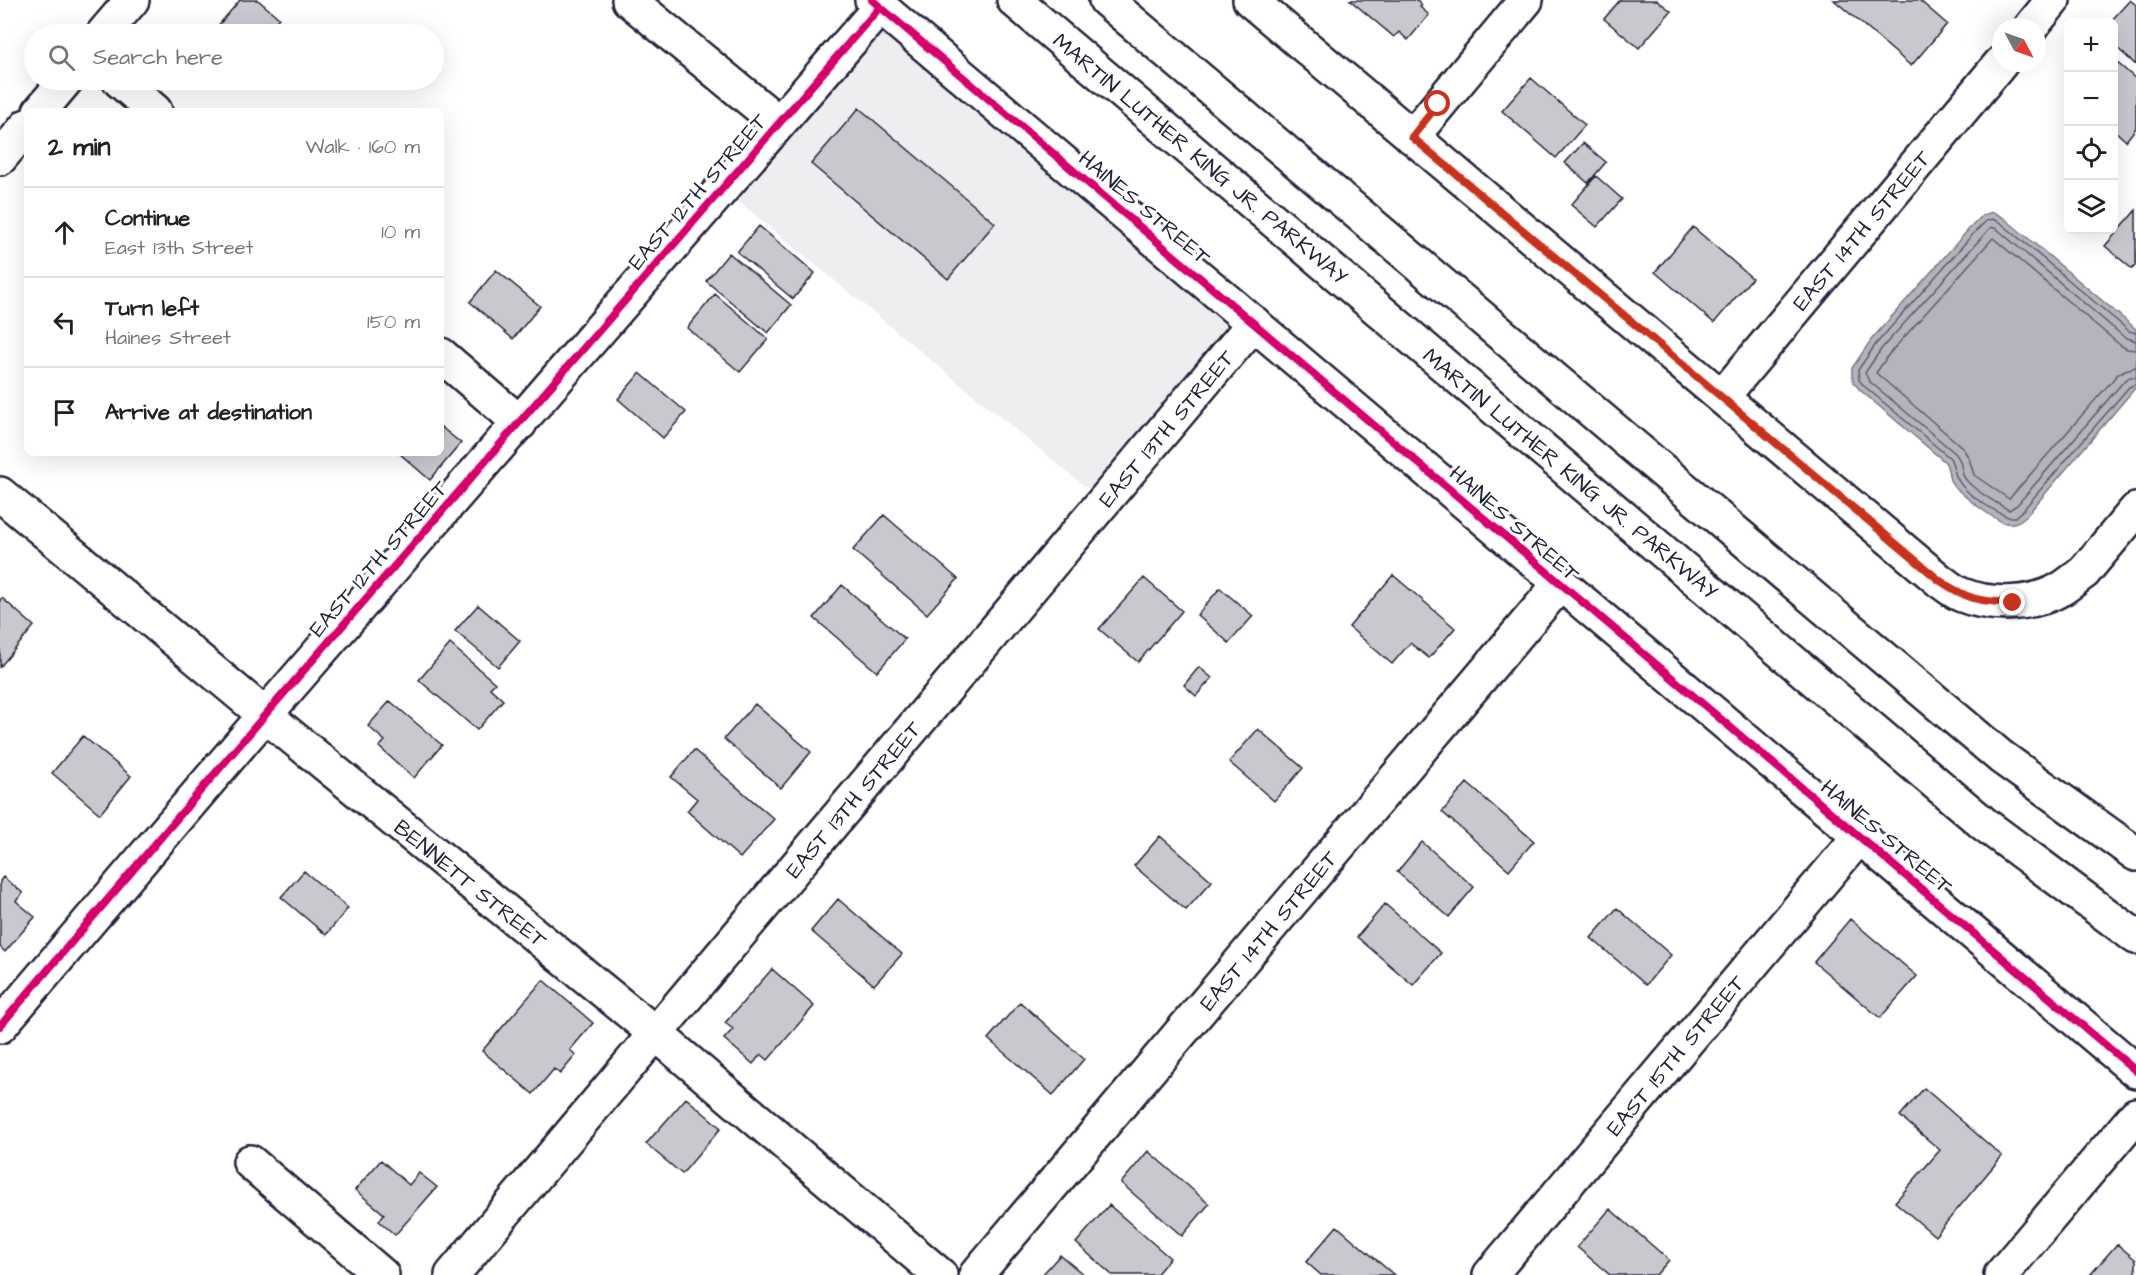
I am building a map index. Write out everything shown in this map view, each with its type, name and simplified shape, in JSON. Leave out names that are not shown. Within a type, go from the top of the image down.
[{"type":"main road","points":[[112,24],[132,0]]},
{"type":"main road","points":[[629,0],[779,123]]},
{"type":"main road","name":"MARTIN LUTHER KING JR. PARKWAY","points":[[1014,0],[1984,824],[2136,937]]},
{"type":"main road","points":[[1106,0],[2001,757],[2136,854]]},
{"type":"main road","points":[[1250,0],[1939,580],[1960,595],[1979,600],[2013,603],[2039,598],[2060,590],[2084,572],[2136,510]]},
{"type":"main road","points":[[1412,137],[1526,0]]},
{"type":"main road","points":[[2038,18],[2053,0]]},
{"type":"main road","name":"EAST 12TH STREET","points":[[4,1014],[520,423],[779,123],[876,4]]},
{"type":"main road","name":"HAINES STREET","points":[[876,4],[1254,323],[1559,585],[1860,836],[2136,1071]]},
{"type":"main road","name":"EAST 14TH STREET","points":[[1722,398],[1994,72]]},
{"type":"main road","points":[[43,108],[58,90]]},
{"type":"main road","points":[[131,90],[152,108]]},
{"type":"main road","points":[[0,158],[24,130]]},
{"type":"main road","name":"EAST 13TH STREET","points":[[452,1275],[1254,323]]},
{"type":"main road","points":[[444,358],[520,423]]},
{"type":"main road","name":"BENNETT STREET","points":[[0,494],[265,715],[655,1033],[940,1275]]},
{"type":"main road","name":"EAST 14TH STREET","points":[[976,1275],[1559,585]]},
{"type":"main road","name":"EAST 15TH STREET","points":[[1490,1275],[1860,836]]},
{"type":"main road","points":[[2001,1275],[2136,1115]]},
{"type":"main road","points":[[250,1162],[381,1275]]},
{"type":"shaded area","points":[[881,33],[1228,327],[1089,490],[738,201]]},
{"type":"water","points":[[1993,212],[2004,218],[2136,329],[2136,387],[2027,515],[2012,523],[2006,523],[1993,517],[1959,491],[1950,480],[1945,462],[1860,390],[1852,376],[1852,368],[1871,340],[1969,229],[1983,215]]},
{"type":"building","points":[[240,0],[258,0],[279,18],[274,24],[220,24]]},
{"type":"building","points":[[1350,0],[1417,0],[1422,5],[1420,7],[1429,15],[1408,40],[1399,32],[1394,37]]},
{"type":"building","points":[[1620,0],[1657,0],[1671,11],[1639,48],[1604,19]]},
{"type":"building","points":[[1834,0],[1919,0],[1947,24],[1911,66]]},
{"type":"building","points":[[2130,0],[2136,5],[2136,65],[2118,49],[2118,18],[2114,18]]},
{"type":"building","points":[[2118,63],[2136,79],[2136,128],[2126,141],[2118,134]]},
{"type":"building","points":[[1531,78],[1585,125],[1556,158],[1502,111]]},
{"type":"building","points":[[859,108],[995,223],[948,279],[811,164]]},
{"type":"building","points":[[1583,143],[1606,162],[1588,183],[1565,163]]},
{"type":"building","points":[[1596,176],[1622,199],[1597,227],[1571,205]]},
{"type":"building","points":[[2136,210],[2136,265],[2132,269],[2105,246],[2115,234],[2118,234],[2118,231]]},
{"type":"building","points":[[759,226],[815,273],[793,299],[737,252]]},
{"type":"building","points":[[1693,227],[1752,278],[1714,323],[1655,272]]},
{"type":"building","points":[[729,253],[791,305],[768,333],[706,281]]},
{"type":"building","points":[[496,270],[540,306],[513,339],[470,302]]},
{"type":"building","points":[[715,294],[768,339],[740,372],[687,328]]},
{"type":"building","points":[[640,373],[686,412],[663,438],[618,399]]},
{"type":"building","points":[[444,429],[461,443],[430,480],[402,456],[444,456]]},
{"type":"building","points":[[884,515],[958,579],[927,614],[853,550]]},
{"type":"building","points":[[1393,575],[1455,628],[1429,658],[1410,643],[1392,664],[1349,627]]},
{"type":"building","points":[[1144,578],[1182,611],[1138,662],[1099,629]]},
{"type":"building","points":[[842,585],[905,639],[877,672],[814,618]]},
{"type":"building","points":[[1220,588],[1253,616],[1229,643],[1197,615]]},
{"type":"building","points":[[2,598],[34,626],[0,667],[0,600]]},
{"type":"building","points":[[478,605],[520,641],[498,667],[455,631]]},
{"type":"building","points":[[450,644],[495,683],[490,688],[503,700],[477,730],[419,680]]},
{"type":"building","points":[[1199,667],[1212,678],[1196,696],[1184,685]]},
{"type":"building","points":[[390,701],[442,745],[414,778],[379,747],[385,741],[368,726]]},
{"type":"building","points":[[755,704],[811,752],[781,788],[724,739]]},
{"type":"building","points":[[1258,729],[1303,768],[1274,801],[1229,762]]},
{"type":"building","points":[[83,736],[131,776],[100,814],[52,773]]},
{"type":"building","points":[[694,750],[774,819],[740,858],[687,811],[697,799],[671,777]]},
{"type":"building","points":[[1467,783],[1534,841],[1509,870],[1442,812]]},
{"type":"building","points":[[1160,836],[1212,881],[1186,910],[1134,866]]},
{"type":"building","points":[[1422,842],[1474,887],[1449,917],[1397,872]]},
{"type":"building","points":[[304,871],[348,908],[326,935],[281,897]]},
{"type":"building","points":[[3,877],[23,893],[16,901],[35,917],[5,952],[0,947],[0,881]]},
{"type":"building","points":[[838,899],[902,954],[874,985],[811,931]]},
{"type":"building","points":[[1385,904],[1441,953],[1413,985],[1357,937]]},
{"type":"building","points":[[1617,908],[1671,955],[1646,985],[1591,938]]},
{"type":"building","points":[[1850,919],[1917,976],[1880,1018],[1814,962]]},
{"type":"building","points":[[772,969],[814,1006],[768,1060],[761,1054],[753,1064],[724,1039],[733,1029],[725,1023]]},
{"type":"building","points":[[543,980],[593,1023],[570,1050],[576,1055],[560,1074],[554,1069],[533,1094],[482,1051]]},
{"type":"building","points":[[1020,1002],[1084,1059],[1053,1095],[988,1039]]},
{"type":"building","points":[[1924,1088],[2002,1156],[1935,1236],[1895,1202],[1940,1150],[1900,1116]]},
{"type":"building","points":[[686,1098],[721,1128],[682,1174],[646,1144]]},
{"type":"building","points":[[1148,1151],[1209,1204],[1182,1236],[1121,1183]]},
{"type":"building","points":[[381,1160],[409,1185],[419,1173],[437,1187],[395,1235],[379,1221],[384,1214],[355,1190]]},
{"type":"building","points":[[1109,1205],[1170,1258],[1156,1275],[1112,1275],[1076,1243]]},
{"type":"building","points":[[1610,1209],[1669,1260],[1656,1275],[1610,1275],[1577,1247]]},
{"type":"building","points":[[1337,1226],[1394,1275],[1321,1275],[1306,1262]]},
{"type":"building","points":[[2117,1244],[2136,1260],[2136,1275],[2090,1275]]},
{"type":"building","points":[[1060,1255],[1084,1275],[1042,1275]]},
{"type":"cycle path","points":[[872,0],[2136,1071]]},
{"type":"cycle path","points":[[0,1026],[265,715],[880,7]]},
{"type":"route","points":[[1438,104],[1412,137],[1939,580],[1960,595],[1979,600],[2013,603]]}]
